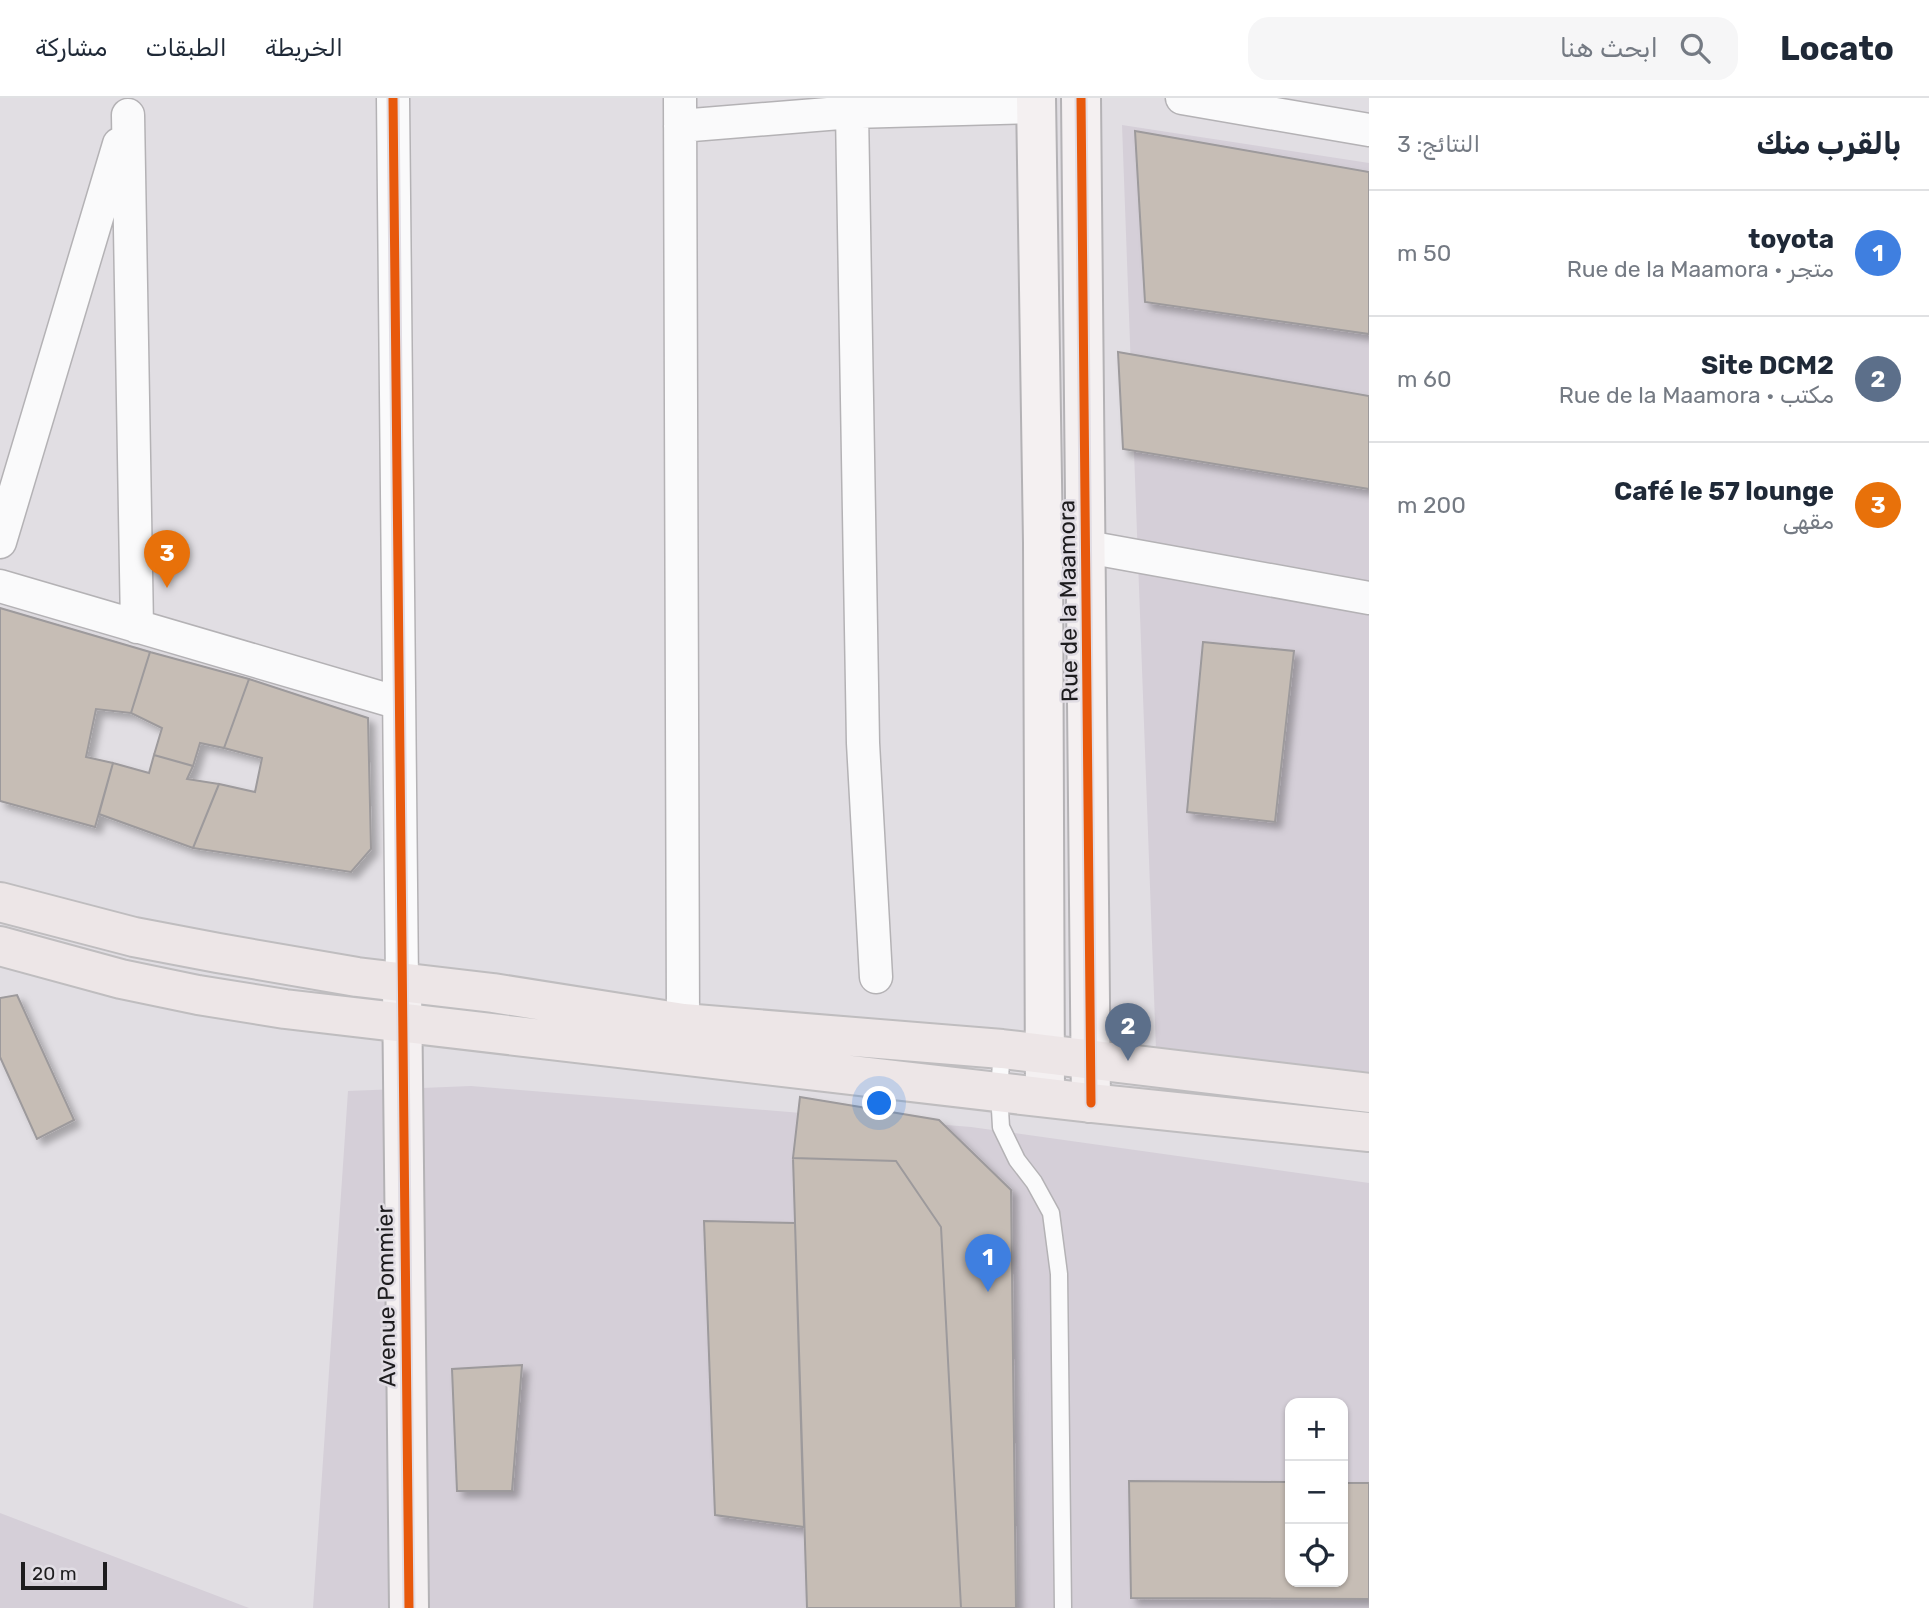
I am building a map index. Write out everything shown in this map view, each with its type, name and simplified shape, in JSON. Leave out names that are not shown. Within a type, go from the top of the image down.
[{"type":"main road","points":[[0,902],[134,937],[218,953],[402,983],[493,993],[683,1023],[1002,1049],[1369,1093]]},
{"type":"main road","points":[[0,946],[121,979],[285,1009],[1091,1103],[1369,1132]]},
{"type":"street","points":[[393,98],[402,983]]},
{"type":"street","name":"Rue de la Maamora","points":[[1081,98],[1091,1103]]},
{"type":"street","points":[[1182,98],[1369,130]]},
{"type":"street","points":[[683,1023],[680,112],[852,112],[1036,103]]},
{"type":"street","name":"Rue de la Maamora","points":[[1036,103],[1043,543],[1045,1097]]},
{"type":"street","points":[[130,107],[138,627]]},
{"type":"street","points":[[0,542],[130,107]]},
{"type":"street","points":[[852,112],[863,743],[876,977]]},
{"type":"street","points":[[1043,543],[1087,547],[1369,598]]},
{"type":"street","points":[[0,586],[399,703]]},
{"type":"street","name":"Avenue Pommier","points":[[402,983],[409,1608]]},
{"type":"lane","points":[[1002,1049],[999,1092],[1001,1127],[1017,1160],[1034,1182],[1051,1213],[1059,1274],[1063,1608]]},
{"type":"shaded area","points":[[1122,125],[1369,163],[1369,1072],[1156,1050]]},
{"type":"shaded area","points":[[471,1086],[971,1127],[1369,1183],[1369,1608],[313,1608],[348,1091]]},
{"type":"shaded area","points":[[0,1513],[249,1608],[0,1608]]},
{"type":"building","points":[[1135,131],[1369,172],[1369,334],[1145,302]]},
{"type":"building","points":[[1118,352],[1369,396],[1369,489],[1123,449]]},
{"type":"building","points":[[0,608],[150,652],[131,713],[96,709],[86,757],[113,763],[95,827],[0,801]]},
{"type":"building","points":[[1203,642],[1294,651],[1275,822],[1187,812]]},
{"type":"building","points":[[150,652],[249,679],[224,748],[200,743],[193,766],[154,755],[162,728],[131,713]]},
{"type":"building","points":[[249,679],[368,718],[371,849],[351,872],[193,848],[219,784],[255,792],[262,758],[224,748]]},
{"type":"building","points":[[154,755],[193,766],[187,779],[219,784],[193,848],[99,814],[113,763],[149,773]]},
{"type":"building","points":[[17,995],[74,1120],[37,1139],[0,1057],[0,998]]},
{"type":"building","points":[[800,1097],[939,1120],[1011,1190],[1016,1608],[961,1608],[941,1227],[896,1161],[793,1158]]},
{"type":"building","points":[[793,1158],[896,1161],[941,1227],[961,1608],[807,1608]]},
{"type":"building","points":[[704,1221],[795,1223],[804,1527],[715,1515]]},
{"type":"building","points":[[522,1365],[512,1491],[457,1491],[452,1369]]},
{"type":"building","points":[[1129,1481],[1285,1482],[1285,1587],[1348,1587],[1348,1483],[1369,1483],[1369,1599],[1131,1598]]},
{"type":"cycle path","points":[[393,98],[409,1608]]},
{"type":"cycle path","points":[[1081,98],[1091,1103]]},
{"type":"place","name":"Café le 57 lounge","points":[[167,588]]},
{"type":"place","name":"Site DCM2","points":[[1128,1061]]},
{"type":"place","name":"toyota","points":[[988,1292]]}]
